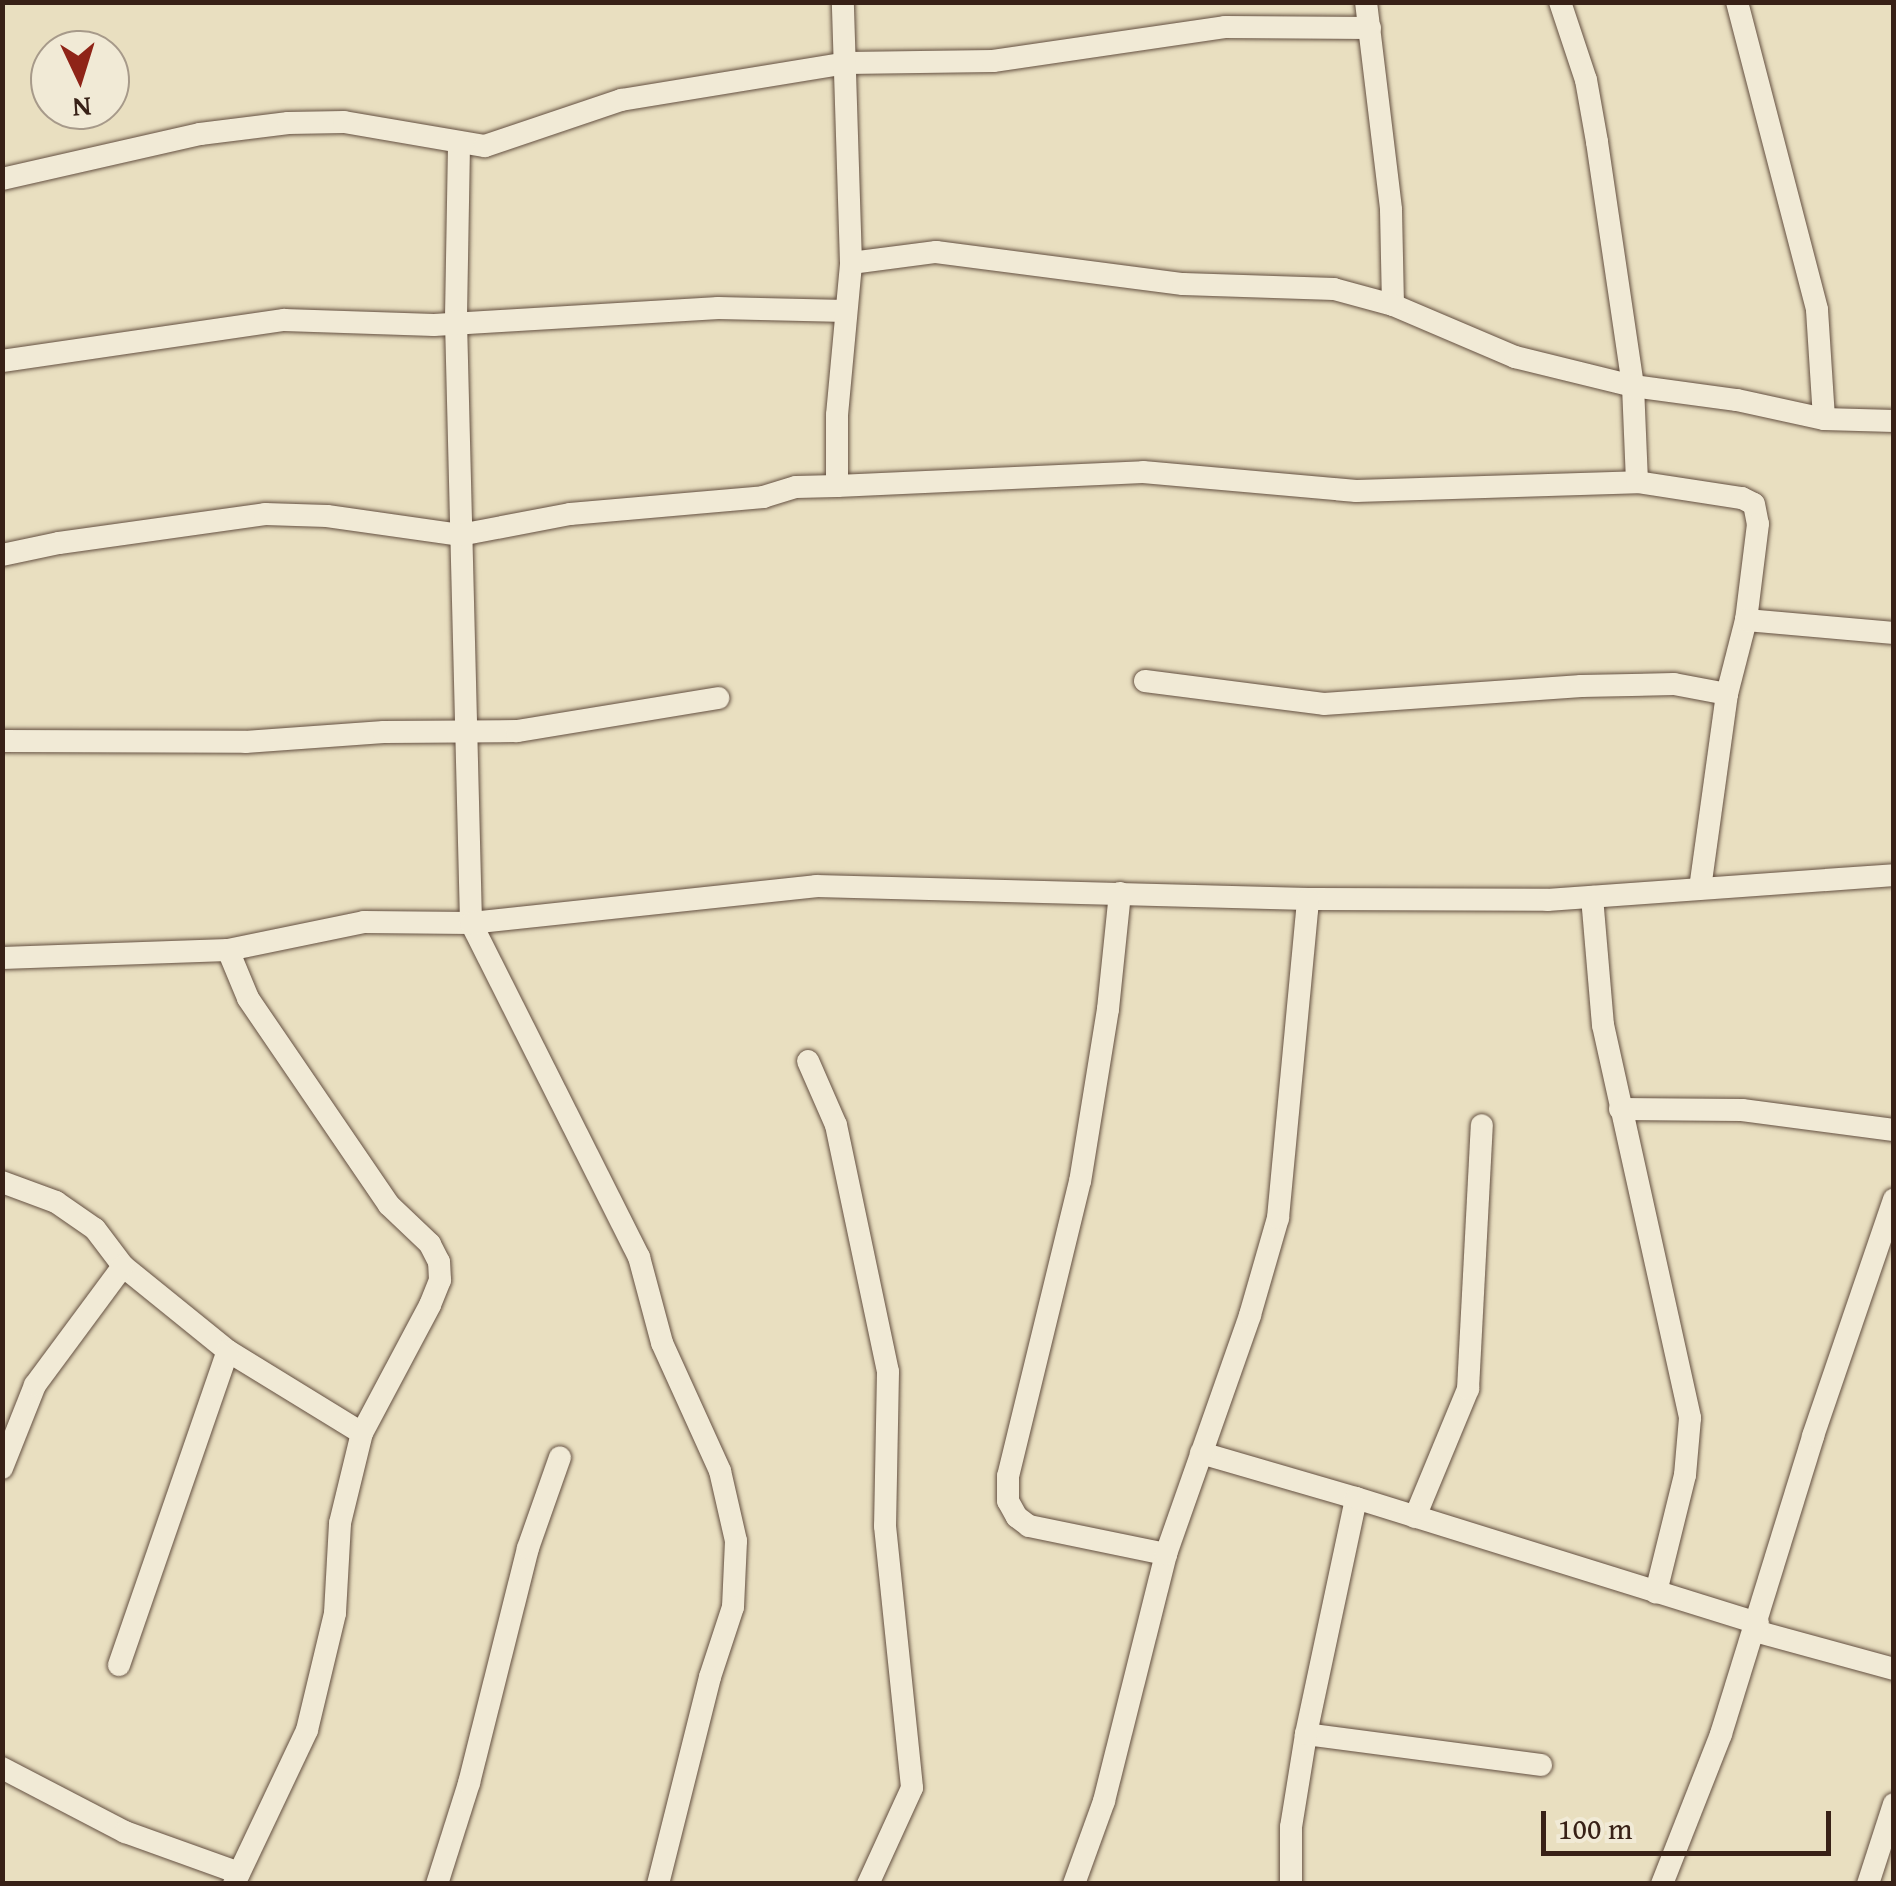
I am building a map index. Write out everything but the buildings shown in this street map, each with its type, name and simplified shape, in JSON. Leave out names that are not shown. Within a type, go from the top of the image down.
[{"type":"street","points":[[838,486],[837,414],[852,263],[844,2]]},
{"type":"street","points":[[1366,2],[1390,210],[1393,305]]},
{"type":"street","points":[[1560,2],[1586,80],[1634,386],[1637,482]]},
{"type":"street","points":[[1737,2],[1818,310],[1824,418]]},
{"type":"street","points":[[2,179],[200,134],[288,123],[344,122],[459,145],[484,146],[621,100],[847,64],[993,61],[1226,27],[1370,28]]},
{"type":"street","points":[[459,145],[456,320],[470,922],[639,1257],[662,1343],[720,1471],[736,1541],[732,1607],[658,1884]]},
{"type":"street","points":[[852,263],[936,252],[1183,284],[1334,289],[1393,305],[1516,357],[1634,386],[1824,418],[1894,421]]},
{"type":"street","points":[[2,361],[284,320],[434,325],[456,320],[552,320],[718,308],[846,311]]},
{"type":"street","points":[[2,555],[264,514],[327,516],[460,534],[570,514],[763,497],[796,486],[1142,472],[1356,491],[1637,482],[1754,504],[1758,524],[1746,620],[1727,694],[1700,888]]},
{"type":"street","points":[[1746,620],[1894,633]]},
{"type":"street","points":[[1145,681],[1324,704],[1581,686],[1674,684],[1727,694]]},
{"type":"street","points":[[2,741],[246,742],[384,732],[517,732],[718,698]]},
{"type":"street","points":[[2,958],[228,950],[364,922],[470,922],[816,886],[1308,900],[1592,896],[1894,874]]},
{"type":"street","points":[[1120,893],[1108,1008],[1080,1182],[1008,1476],[1008,1501],[1017,1517],[1029,1526],[1166,1554]]},
{"type":"street","points":[[1592,896],[1604,1025],[1620,1109],[1659,1262],[1690,1418],[1682,1492],[1656,1592]]},
{"type":"street","points":[[1074,1884],[1104,1801],[1166,1554],[1250,1315],[1278,1218],[1308,900]]},
{"type":"street","points":[[2,1768],[125,1832],[236,1878],[308,1730],[335,1613],[340,1524],[362,1434],[440,1280],[430,1244],[389,1205],[259,1014],[228,950]]},
{"type":"street","points":[[808,1061],[836,1126],[888,1372],[885,1526],[912,1788],[868,1884]]},
{"type":"street","points":[[1620,1109],[1742,1110],[1894,1130]]},
{"type":"street","points":[[1415,1517],[1468,1389],[1482,1125]]},
{"type":"street","points":[[2,1182],[56,1202],[95,1229],[123,1266],[228,1351],[362,1434]]},
{"type":"street","points":[[1662,1884],[1756,1627],[1813,1436],[1894,1200]]},
{"type":"street","points":[[2,1468],[35,1385],[123,1266]]},
{"type":"street","points":[[119,1665],[228,1351]]},
{"type":"street","points":[[1201,1453],[1356,1498],[1894,1669]]},
{"type":"street","points":[[437,1884],[469,1783],[528,1548],[560,1457]]},
{"type":"street","points":[[1292,1884],[1291,1827],[1306,1734],[1356,1498]]},
{"type":"street","points":[[1306,1734],[1541,1766]]},
{"type":"street","points":[[1868,1884],[1894,1804]]}]
